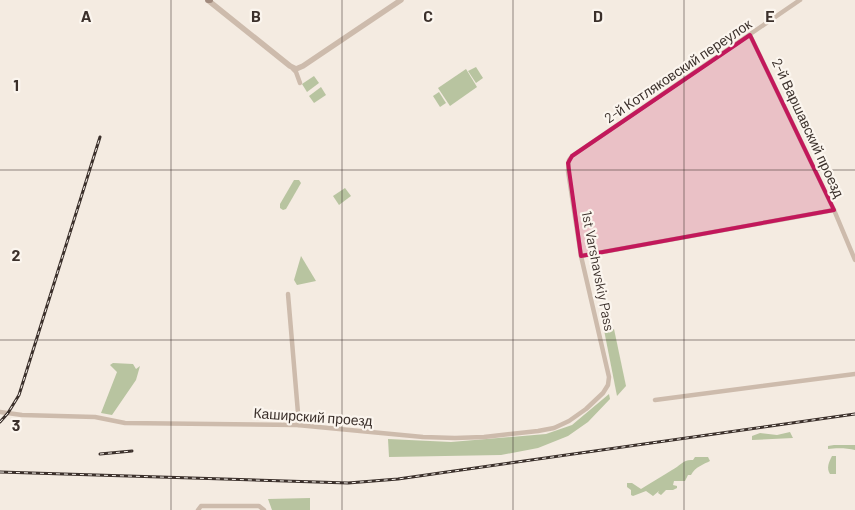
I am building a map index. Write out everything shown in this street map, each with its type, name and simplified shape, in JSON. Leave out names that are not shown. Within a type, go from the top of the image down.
[{"type":"street","points":[[209,0],[290,66],[298,76],[300,83]]},
{"type":"street","points":[[290,66],[293,68],[303,66],[401,0]]},
{"type":"street","name":"2-й Котляковский переулок","points":[[569,160],[572,156],[800,0]]},
{"type":"street","name":"2-й Варшавский проезд","points":[[750,35],[834,210],[855,260]]},
{"type":"street","points":[[298,76],[303,66]]},
{"type":"street","name":"1st Varshavskiy Pass","points":[[569,160],[568,171],[581,256],[609,377],[608,385]]},
{"type":"street","points":[[581,256],[834,210]]},
{"type":"street","points":[[288,294],[299,425]]},
{"type":"street","points":[[655,400],[855,374]]},
{"type":"street","name":"Каширский проезд","points":[[0,412],[22,415],[95,417],[125,423],[299,425],[423,437],[498,436],[554,428],[569,421],[586,409],[608,385]]},
{"type":"street","points":[[198,510],[201,506],[258,506],[264,510]]},
{"type":"highlighted area","points":[[750,35],[834,210],[581,256],[568,163],[572,156]]},
{"type":"green space","points":[[476,67],[483,78],[476,83],[468,71]]},
{"type":"green space","points":[[466,69],[477,87],[450,106],[438,88]]},
{"type":"green space","points":[[314,76],[319,83],[307,92],[302,84]]},
{"type":"green space","points":[[321,87],[326,95],[314,103],[309,96]]},
{"type":"green space","points":[[439,92],[446,103],[440,107],[433,96]]},
{"type":"green space","points":[[294,180],[299,180],[301,183],[286,209],[283,210],[280,208],[280,204]]},
{"type":"green space","points":[[345,188],[351,196],[339,205],[333,196]]},
{"type":"green space","points":[[301,256],[316,281],[297,285],[294,280]]},
{"type":"green space","points":[[614,329],[626,386],[617,396],[604,330]]},
{"type":"green space","points":[[113,363],[133,364],[136,369],[140,366],[136,380],[112,415],[101,413],[117,372],[110,365]]},
{"type":"green space","points":[[609,394],[610,399],[588,422],[568,436],[538,448],[501,455],[389,457],[388,439],[451,442],[546,434],[572,425]]},
{"type":"green space","points":[[790,432],[793,438],[752,440],[752,436],[760,433],[777,435]]},
{"type":"green space","points":[[855,445],[855,450],[828,449],[828,446]]},
{"type":"green space","points":[[832,456],[836,456],[836,474],[830,474],[828,469]]},
{"type":"green space","points":[[695,457],[708,457],[710,461],[697,468],[691,475],[688,475],[685,481],[674,481],[673,485],[677,486],[677,488],[666,490],[661,495],[658,493],[659,491],[653,496],[646,491],[631,495],[631,490],[627,487],[627,483],[632,483],[641,489],[684,462],[693,460]]},
{"type":"green space","points":[[310,498],[310,510],[272,510],[268,499]]},
{"type":"railway","points":[[0,422],[19,395],[100,137]]},
{"type":"railway","points":[[0,472],[348,483],[398,479],[855,414]]},
{"type":"railway","points":[[100,454],[132,451]]}]
